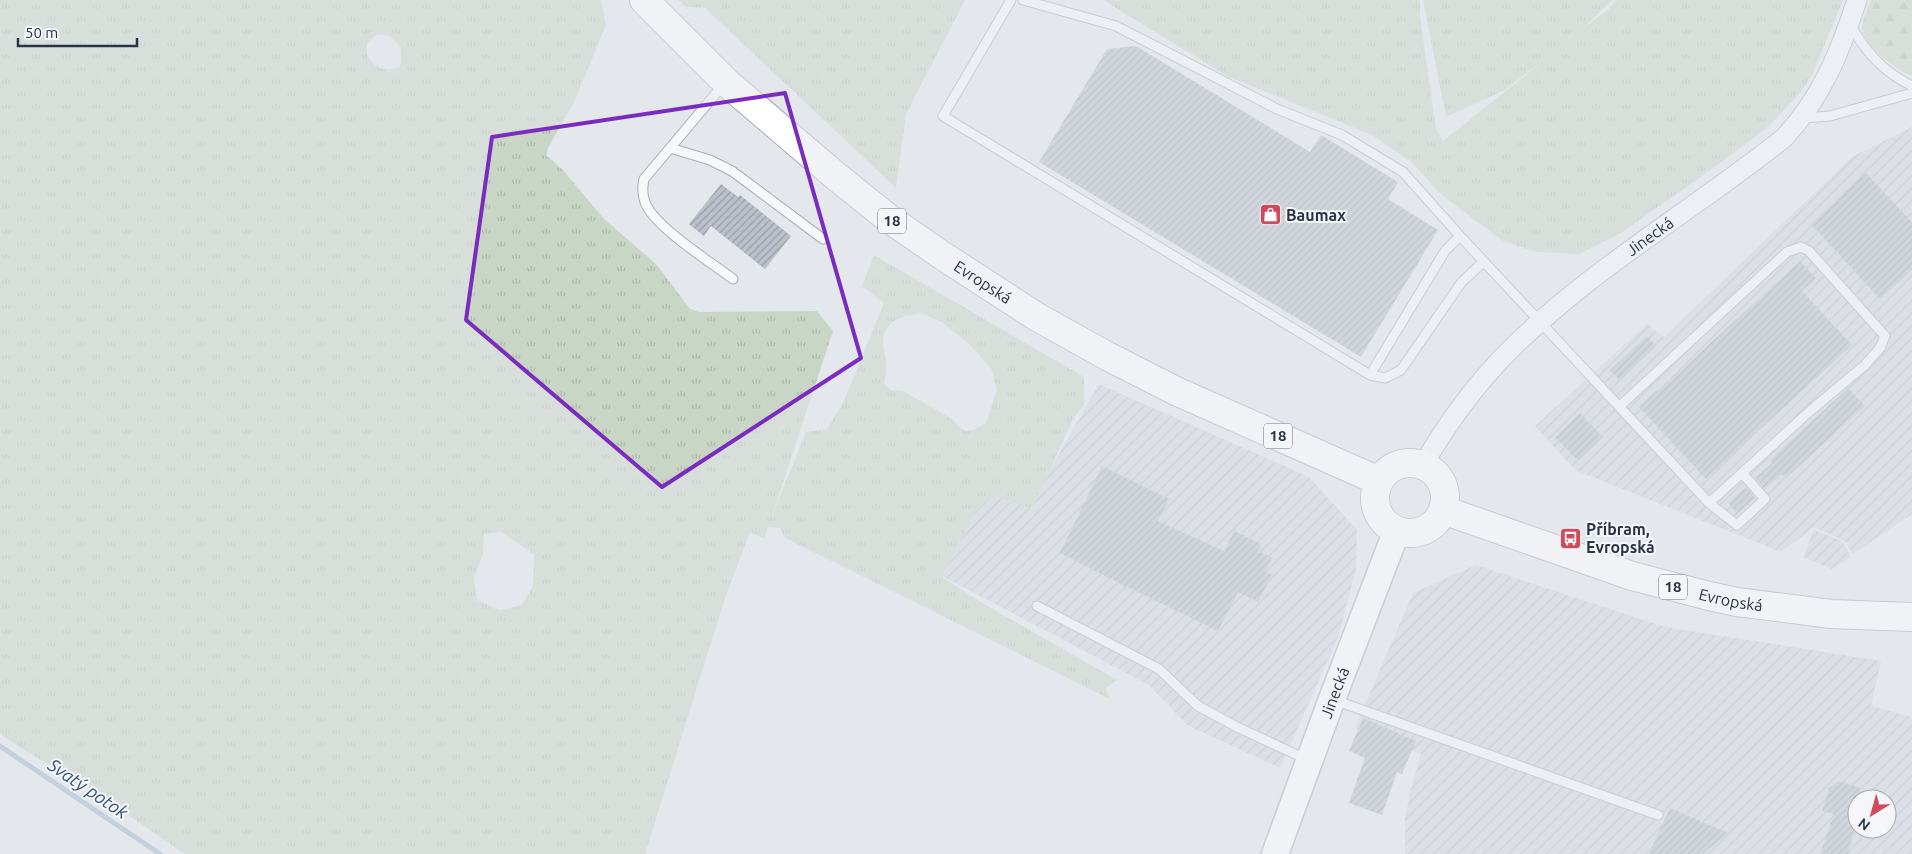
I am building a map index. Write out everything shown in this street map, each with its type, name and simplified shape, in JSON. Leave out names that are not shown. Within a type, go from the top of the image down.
[{"type":"main road","name":"Evropská","points":[[644,0],[726,82],[836,177],[888,218],[943,256],[1037,317],[1109,357],[1178,392],[1379,481]]},
{"type":"main road","points":[[1406,463],[1423,465],[1430,469],[1440,480],[1445,495],[1444,510],[1440,517],[1428,528],[1413,533],[1397,530],[1383,521],[1376,506],[1376,489],[1379,481],[1384,474],[1398,465],[1406,463]]},
{"type":"main road","name":"Evropská","points":[[1444,510],[1622,573],[1709,596],[1737,602],[1832,614],[1912,618]]},
{"type":"main road","name":"Jinecká","points":[[1275,854],[1397,530]]},
{"type":"street","name":"Jinecká","points":[[1423,465],[1456,413],[1479,384],[1502,358],[1540,322],[1585,285],[1761,157],[1784,138],[1802,118],[1826,81],[1839,53],[1858,0]]},
{"type":"lane","points":[[1011,0],[943,116],[1370,375],[1385,378],[1402,370],[1461,283],[1483,262]]},
{"type":"lane","points":[[1023,0],[1116,26],[1277,109],[1342,135],[1403,172],[1483,262],[1709,502],[1737,525],[1765,499],[1742,473]]},
{"type":"lane","points":[[1850,24],[1862,46],[1879,65],[1912,86]]},
{"type":"lane","points":[[726,82],[644,180],[642,191],[645,205],[666,230],[733,279]]},
{"type":"lane","points":[[1802,118],[1830,116],[1912,93]]},
{"type":"lane","points":[[670,148],[710,160],[732,171],[823,239]]},
{"type":"lane","points":[[1370,375],[1446,251],[1460,236]]},
{"type":"lane","points":[[1620,406],[1787,252],[1801,247],[1808,252],[1885,336],[1884,341],[1864,365],[1709,502]]},
{"type":"lane","points":[[1037,606],[1160,669],[1198,706],[1239,728],[1309,760]]},
{"type":"lane","points":[[1332,699],[1658,815]]},
{"type":"highlighted area","points":[[785,93],[861,358],[662,487],[466,320],[492,137]]},
{"type":"shaded area","points":[[1912,127],[1912,514],[1853,554],[1845,541],[1814,527],[1781,552],[1575,470],[1535,426],[1647,324],[1664,337],[1852,157]]},
{"type":"shaded area","points":[[1099,384],[1309,477],[1357,530],[1356,569],[1338,637],[1280,768],[1187,725],[1149,685],[942,576],[978,506],[994,496],[1032,509],[1047,475]]},
{"type":"shaded area","points":[[1814,530],[1842,541],[1851,557],[1832,569],[1803,557]]},
{"type":"shaded area","points":[[1476,565],[1665,627],[1881,661],[1871,706],[1912,717],[1912,854],[1405,854],[1405,819],[1421,754],[1355,728],[1413,593]]},
{"type":"green space","points":[[0,0],[601,0],[606,25],[575,100],[546,155],[562,169],[604,219],[657,265],[690,309],[699,312],[817,311],[833,331],[772,516],[806,432],[827,429],[843,403],[884,303],[862,286],[874,255],[1084,377],[1084,404],[1072,421],[1032,509],[994,496],[978,506],[942,577],[984,604],[1117,680],[1106,688],[1110,699],[785,538],[780,528],[768,527],[764,538],[750,532],[725,598],[645,854],[185,854],[83,784],[0,734]],"holes":[[[378,34],[390,36],[401,48],[399,67],[389,69],[377,67],[367,56],[367,43]],[[921,313],[943,323],[967,342],[991,368],[997,389],[986,423],[974,430],[966,431],[959,427],[952,419],[903,391],[891,390],[884,384],[886,358],[883,345],[886,330],[894,321]],[[501,532],[534,554],[533,586],[522,605],[500,610],[477,600],[474,578],[483,554],[484,534]]]},
{"type":"green space","points":[[679,0],[965,0],[906,114],[896,188],[705,8],[686,7]]},
{"type":"green space","points":[[1103,0],[1420,0],[1420,16],[1436,129],[1443,141],[1552,54],[1503,91],[1446,117],[1423,0],[1612,0],[1581,30],[1609,9],[1616,0],[1843,0],[1812,75],[1800,93],[1768,127],[1621,233],[1579,254],[1536,252],[1503,241],[1444,197],[1410,161],[1372,135],[1227,76]]},
{"type":"green space","points":[[1871,0],[1912,0],[1912,76],[1889,63],[1873,49],[1863,34],[1864,17]]},
{"type":"building","name":"Baumax","points":[[1136,46],[1310,152],[1321,135],[1398,182],[1388,199],[1438,230],[1361,357],[1039,162],[1107,49]]},
{"type":"building","points":[[1866,173],[1912,222],[1912,270],[1880,299],[1811,224]]},
{"type":"building","points":[[721,184],[738,197],[740,195],[791,236],[765,269],[711,226],[704,236],[689,224]]},
{"type":"building","points":[[1800,261],[1816,278],[1802,291],[1852,345],[1706,479],[1639,407]]},
{"type":"building","points":[[1647,336],[1656,346],[1619,380],[1610,370]]},
{"type":"building","points":[[1848,388],[1865,406],[1786,478],[1782,474],[1765,489],[1755,478],[1772,463],[1770,460]]},
{"type":"building","points":[[1580,413],[1603,437],[1578,461],[1555,437]]},
{"type":"building","points":[[1102,466],[1169,499],[1158,521],[1224,551],[1234,531],[1261,544],[1258,551],[1272,558],[1265,572],[1272,575],[1258,602],[1238,592],[1218,631],[1126,586],[1126,588],[1060,553]]},
{"type":"building","points":[[1746,487],[1755,498],[1737,514],[1728,503]]},
{"type":"building","points":[[1363,718],[1416,741],[1402,774],[1397,772],[1382,815],[1349,803],[1365,758],[1349,751]]},
{"type":"building","points":[[1839,781],[1860,788],[1847,789],[1847,839],[1852,839],[1848,854],[1820,854],[1834,814],[1822,811],[1829,788]]},
{"type":"building","points":[[1670,808],[1728,833],[1703,854],[1649,854]]},
{"type":"waterway","name":"Svatý potok","points":[[0,746],[160,854]]},
{"type":"place","name":"Baumax","points":[[1270,215]]},
{"type":"place","name":"Příbram, Evropská","points":[[1570,538]]}]
